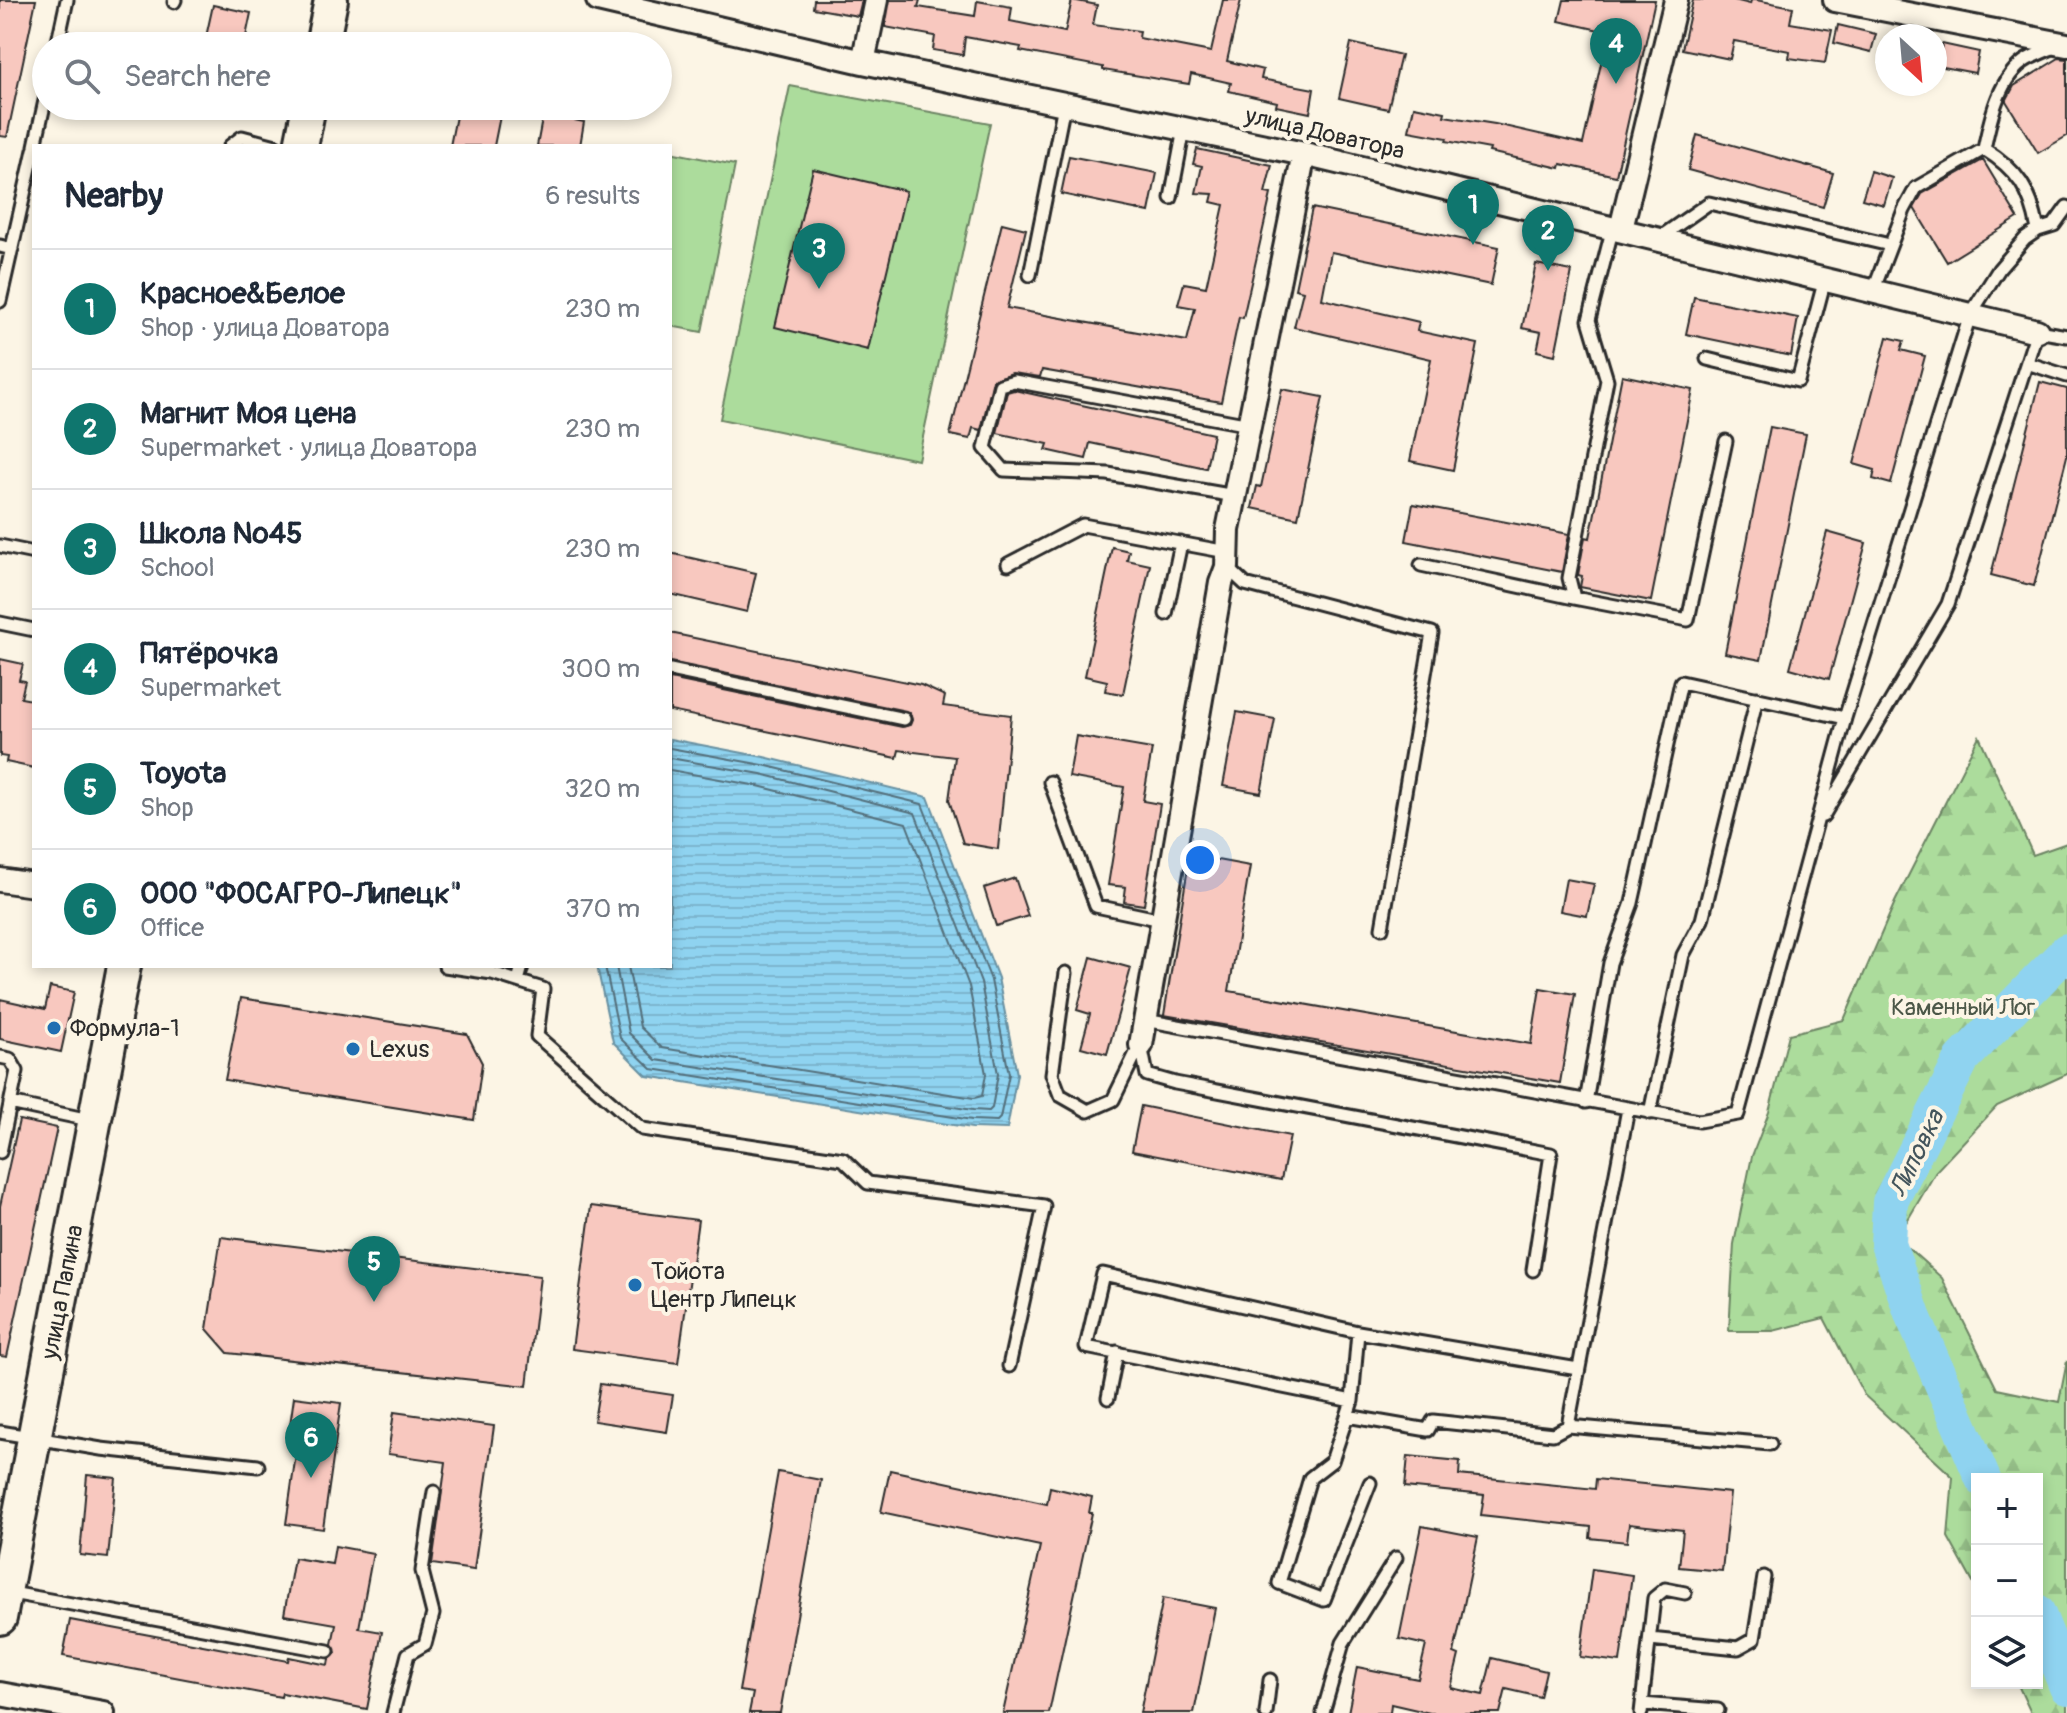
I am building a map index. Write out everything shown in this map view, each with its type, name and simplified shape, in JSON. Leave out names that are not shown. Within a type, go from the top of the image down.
[{"type":"street","points":[[325,32],[331,0]]},
{"type":"street","name":"улица Доватора","points":[[598,0],[863,62],[1304,154],[2037,331]]},
{"type":"street","points":[[863,62],[876,0]]},
{"type":"street","points":[[1617,228],[1676,0]]},
{"type":"street","points":[[1835,0],[2063,45]]},
{"type":"street","points":[[301,144],[306,120]]},
{"type":"street","points":[[1141,1045],[1227,560],[1228,530],[1304,154]]},
{"type":"street","points":[[0,880],[32,885]]},
{"type":"street","name":"улица Папина","points":[[3,1605],[124,968]]},
{"type":"street","points":[[0,1694],[103,1713]]},
{"type":"lane","points":[[60,32],[67,0]]},
{"type":"lane","points":[[1873,291],[1904,210],[1916,188],[1984,149],[2000,91],[2025,60],[2063,45]]},
{"type":"lane","points":[[1030,275],[1064,105]]},
{"type":"lane","points":[[35,144],[40,120]]},
{"type":"lane","points":[[1171,198],[1184,129]]},
{"type":"lane","points":[[233,144],[242,137],[268,144]]},
{"type":"lane","points":[[1984,149],[2008,164],[2033,204],[2038,230]]},
{"type":"lane","points":[[0,301],[6,248],[32,155]]},
{"type":"lane","points":[[1659,238],[1709,203],[1890,245]]},
{"type":"lane","points":[[1145,1020],[1699,1121],[1738,1114],[1845,718],[1970,315],[1999,269],[2025,239],[2038,230],[2054,225],[2067,207]]},
{"type":"lane","points":[[1574,598],[1569,578],[1607,380],[1589,320],[1617,228]]},
{"type":"lane","points":[[1707,359],[1798,381],[1825,279]]},
{"type":"lane","points":[[1814,832],[1948,604],[2037,331],[2067,336]]},
{"type":"lane","points":[[2027,363],[2067,376]]},
{"type":"lane","points":[[1235,496],[1108,474],[1004,470],[985,448],[1000,385],[1014,381],[1250,425]]},
{"type":"lane","points":[[1421,565],[1688,620],[1726,441]]},
{"type":"lane","points":[[1008,564],[1083,525],[1181,543],[1227,560],[1245,584],[1432,633],[1382,928]]},
{"type":"lane","points":[[1166,614],[1181,543]]},
{"type":"lane","points":[[0,559],[1,546],[32,553]]},
{"type":"lane","points":[[0,623],[32,630]]},
{"type":"lane","points":[[672,670],[904,719]]},
{"type":"lane","points":[[1586,1102],[1610,963],[1632,903],[1681,682],[1845,718]]},
{"type":"lane","points":[[1650,1113],[1683,955],[1702,920],[1757,698]]},
{"type":"lane","points":[[1050,782],[1096,906],[1162,920]]},
{"type":"lane","points":[[458,968],[492,973],[543,989],[537,1036],[642,1129],[843,1159],[868,1183],[1044,1206],[1009,1366]]},
{"type":"lane","points":[[518,981],[521,968]]},
{"type":"lane","points":[[1066,973],[1052,1074],[1060,1095],[1088,1111],[1113,1100],[1141,1045]]},
{"type":"lane","points":[[1141,1045],[1147,1075],[1175,1083],[1551,1154],[1533,1270]]},
{"type":"lane","points":[[0,1057],[10,1059],[17,1071],[0,1152]]},
{"type":"lane","points":[[10,1103],[94,1121]]},
{"type":"lane","points":[[1568,1426],[1628,1109]]},
{"type":"lane","points":[[1352,1401],[1086,1347],[1103,1274],[1358,1332],[1578,1369]]},
{"type":"lane","points":[[1358,1332],[1352,1401],[1332,1461],[1310,1478],[1279,1583],[1324,1600],[1370,1483]]},
{"type":"lane","points":[[1108,1398],[1117,1352]]},
{"type":"lane","points":[[1347,1416],[1428,1430],[1433,1421],[1553,1434],[1568,1426],[1770,1444]]},
{"type":"lane","points":[[0,1432],[101,1449],[258,1466]]},
{"type":"lane","points":[[393,1713],[408,1654],[425,1644],[433,1614],[422,1571],[434,1492]]},
{"type":"lane","points":[[1323,1713],[1343,1643],[1396,1558]]},
{"type":"lane","points":[[1650,1639],[1738,1648],[1754,1639],[1764,1577]]},
{"type":"lane","points":[[1685,1593],[1665,1589],[1654,1598],[1642,1709],[1718,1710]]},
{"type":"lane","points":[[3,1605],[328,1651]]},
{"type":"lane","points":[[1266,1713],[1270,1680]]},
{"type":"green space","points":[[790,86],[990,123],[918,460],[720,419]]},
{"type":"green space","points":[[672,152],[735,165],[702,332],[672,326]]},
{"type":"green space","name":"Каменный Лог","points":[[1979,736],[2033,855],[2067,843],[2067,1074],[1997,1106],[1937,1170],[1897,1238],[1942,1278],[1997,1389],[2059,1402],[2067,1361],[2067,1713],[2031,1713],[2020,1689],[2043,1689],[2043,1473],[1971,1473],[1971,1579],[1948,1537],[1953,1477],[1864,1395],[1824,1318],[1773,1331],[1729,1331],[1734,1244],[1752,1156],[1769,1112],[1789,1034],[1844,1020],[1895,902]]},
{"type":"water","points":[[672,739],[764,757],[928,797],[998,978],[1017,1074],[1007,1129],[972,1128],[647,1076],[613,1042],[597,968],[672,968]]},
{"type":"building","points":[[0,0],[36,0],[7,137],[0,136]]},
{"type":"building","points":[[814,0],[862,0],[858,16],[813,8]]},
{"type":"building","points":[[890,0],[920,0],[918,7],[975,16],[977,1],[1012,7],[1010,21],[1065,32],[1072,0],[1097,5],[1093,25],[1140,31],[1139,38],[1211,52],[1223,0],[1241,0],[1227,61],[1263,70],[1261,79],[1314,89],[1310,113],[1229,91],[1231,83],[1191,74],[1189,84],[1103,70],[1103,67],[1020,51],[1021,47],[965,37],[963,55],[933,50],[935,36],[885,27]]},
{"type":"building","points":[[1564,0],[1655,0],[1616,176],[1561,164],[1560,168],[1409,131],[1414,106],[1445,112],[1444,116],[1583,144],[1608,32],[1559,21]]},
{"type":"building","points":[[1693,0],[1734,0],[1750,4],[1751,0],[1756,0],[1793,7],[1790,23],[1832,30],[1825,63],[1789,58],[1790,51],[1734,41],[1730,59],[1682,49]]},
{"type":"building","points":[[213,5],[251,13],[247,32],[207,32]]},
{"type":"building","points":[[1838,25],[1875,34],[1871,52],[1834,43]]},
{"type":"building","points":[[1351,43],[1401,55],[1388,109],[1339,98]]},
{"type":"building","points":[[1947,45],[1979,52],[1975,73],[1947,68]]},
{"type":"building","points":[[2059,58],[2067,59],[2067,136],[2038,153],[2006,101],[2014,86]]},
{"type":"building","points":[[455,120],[499,120],[494,144],[450,144]]},
{"type":"building","points":[[542,120],[584,122],[580,144],[537,144]]},
{"type":"building","points":[[1697,135],[1833,173],[1823,207],[1688,170]]},
{"type":"building","points":[[1197,149],[1272,165],[1265,193],[1271,194],[1221,402],[1042,370],[1040,377],[1012,373],[993,380],[981,430],[973,428],[970,439],[950,435],[1002,223],[1026,229],[1007,308],[1187,341],[1195,308],[1178,305],[1184,283],[1206,287],[1224,205],[1211,202],[1213,194],[1196,193],[1202,166],[1193,164]]},
{"type":"building","points":[[1069,156],[1157,173],[1149,212],[1061,194]]},
{"type":"building","points":[[1983,160],[2018,218],[1947,262],[1914,208],[1922,194]]},
{"type":"building","points":[[813,169],[906,191],[868,350],[775,327]]},
{"type":"building","points":[[1871,171],[1892,178],[1884,205],[1862,199]]},
{"type":"building","points":[[1312,208],[1499,247],[1491,285],[1331,252],[1322,299],[1419,322],[1417,331],[1478,344],[1453,470],[1410,461],[1431,359],[1294,327],[1303,291],[1295,289]]},
{"type":"building","points":[[1536,264],[1572,271],[1555,355],[1537,351],[1541,332],[1522,328]]},
{"type":"building","points":[[1694,297],[1798,318],[1791,356],[1686,334]]},
{"type":"building","points":[[1887,337],[1904,341],[1901,350],[1925,356],[1891,484],[1873,479],[1875,470],[1854,464]]},
{"type":"building","points":[[1622,375],[1693,390],[1651,601],[1580,587],[1582,576],[1578,575],[1585,537],[1590,538]]},
{"type":"building","points":[[2040,382],[2067,389],[2067,456],[2034,586],[1991,575]]},
{"type":"building","points":[[1282,389],[1323,397],[1298,518],[1252,508],[1257,486],[1261,487]]},
{"type":"building","points":[[1014,390],[1213,434],[1206,468],[1090,443],[1086,459],[1046,450],[1048,444],[997,433],[1007,392]]},
{"type":"building","points":[[1770,427],[1806,434],[1761,660],[1725,653]]},
{"type":"building","points":[[1413,504],[1569,534],[1562,572],[1406,541]]},
{"type":"building","points":[[1827,532],[1866,543],[1829,679],[1790,668]]},
{"type":"building","points":[[1112,547],[1129,551],[1127,560],[1150,565],[1123,694],[1105,691],[1107,681],[1085,676]]},
{"type":"building","points":[[672,553],[756,573],[747,612],[672,594]]},
{"type":"building","points":[[672,633],[921,685],[945,696],[943,706],[1011,715],[998,849],[963,843],[949,800],[955,757],[899,750],[897,758],[672,711],[672,679],[902,727],[910,725],[912,720],[906,711],[672,662]]},
{"type":"building","points":[[0,659],[23,664],[19,680],[25,681],[21,698],[32,700],[32,768],[6,762],[7,757],[0,756]]},
{"type":"building","points":[[1237,712],[1275,719],[1261,793],[1223,786]]},
{"type":"building","points":[[1076,736],[1152,749],[1143,801],[1160,804],[1144,905],[1124,902],[1126,887],[1108,885],[1124,787],[1069,777]]},
{"type":"building","points":[[1190,855],[1250,866],[1229,991],[1531,1044],[1540,988],[1575,994],[1560,1083],[1164,1015]]},
{"type":"building","points":[[1015,878],[1028,916],[996,926],[984,888]]},
{"type":"building","points":[[1566,879],[1594,884],[1587,916],[1560,911]]},
{"type":"building","points":[[1091,957],[1131,968],[1107,1054],[1081,1047],[1090,1014],[1077,1010]]},
{"type":"building","points":[[50,987],[74,992],[61,1052],[0,1039],[0,999],[45,1009]]},
{"type":"building","name":"Lexus","points":[[241,998],[467,1034],[482,1063],[474,1120],[225,1080]]},
{"type":"building","points":[[1141,1106],[1290,1136],[1281,1180],[1132,1151]]},
{"type":"building","points":[[19,1120],[57,1128],[7,1357],[0,1356],[0,1206]]},
{"type":"building","name":"Тойота Центр Липецк","points":[[591,1206],[698,1220],[678,1363],[572,1349]]},
{"type":"building","points":[[221,1237],[540,1276],[527,1386],[228,1353],[207,1329]]},
{"type":"building","points":[[600,1384],[673,1395],[667,1432],[594,1421]]},
{"type":"building","points":[[294,1397],[341,1403],[323,1529],[286,1524],[299,1433],[289,1432]]},
{"type":"building","points":[[394,1412],[494,1426],[474,1570],[432,1564],[446,1462],[388,1454]]},
{"type":"building","points":[[1408,1456],[1460,1461],[1459,1475],[1595,1489],[1596,1479],[1730,1493],[1722,1571],[1679,1567],[1683,1530],[1629,1524],[1627,1542],[1590,1538],[1591,1527],[1481,1515],[1484,1495],[1405,1487]]},
{"type":"building","points":[[890,1470],[1047,1504],[1050,1487],[1092,1497],[1089,1513],[1092,1513],[1049,1713],[1003,1713],[1040,1546],[881,1512]]},
{"type":"building","points":[[778,1472],[821,1480],[780,1713],[749,1713],[753,1693],[739,1691]]},
{"type":"building","points":[[87,1475],[116,1478],[108,1558],[80,1555]]},
{"type":"building","points":[[1422,1526],[1478,1537],[1454,1653],[1459,1655],[1451,1688],[1483,1695],[1492,1658],[1546,1671],[1540,1697],[1506,1689],[1500,1713],[1430,1713],[1391,1704],[1390,1713],[1348,1713],[1357,1667],[1418,1679],[1426,1645],[1399,1639]]},
{"type":"building","points":[[335,1546],[373,1553],[359,1628],[382,1632],[367,1709],[282,1693],[281,1697],[63,1656],[70,1620],[288,1661],[289,1657],[328,1665],[329,1659],[336,1653],[332,1644],[336,1624],[284,1615],[294,1558],[332,1564]]},
{"type":"building","points":[[1592,1569],[1632,1575],[1620,1662],[1580,1657]]},
{"type":"building","points":[[1163,1598],[1215,1608],[1194,1713],[1140,1713]]},
{"type":"waterway","name":"Липовка","points":[[1980,1473],[1913,1316],[1888,1244],[1890,1202],[1962,1059],[2067,951]]},
{"type":"waterway","name":"Липовка","points":[[2039,1617],[2067,1687]]},
{"type":"place","name":"Пятёрочка","points":[[1616,84]]},
{"type":"place","name":"Красное&Белое","points":[[1473,245]]},
{"type":"place","name":"Магнит Моя цена","points":[[1548,271]]},
{"type":"place","name":"Школа №45","points":[[819,289]]},
{"type":"place","name":"Формула-1","points":[[54,1028]]},
{"type":"place","name":"Lexus","points":[[353,1049]]},
{"type":"place","name":"Тойота Центр Липецк","points":[[635,1285]]},
{"type":"place","name":"Toyota","points":[[374,1302]]},
{"type":"place","name":"ООО \"ФОСАГРО-Липецк\"","points":[[311,1478]]}]
